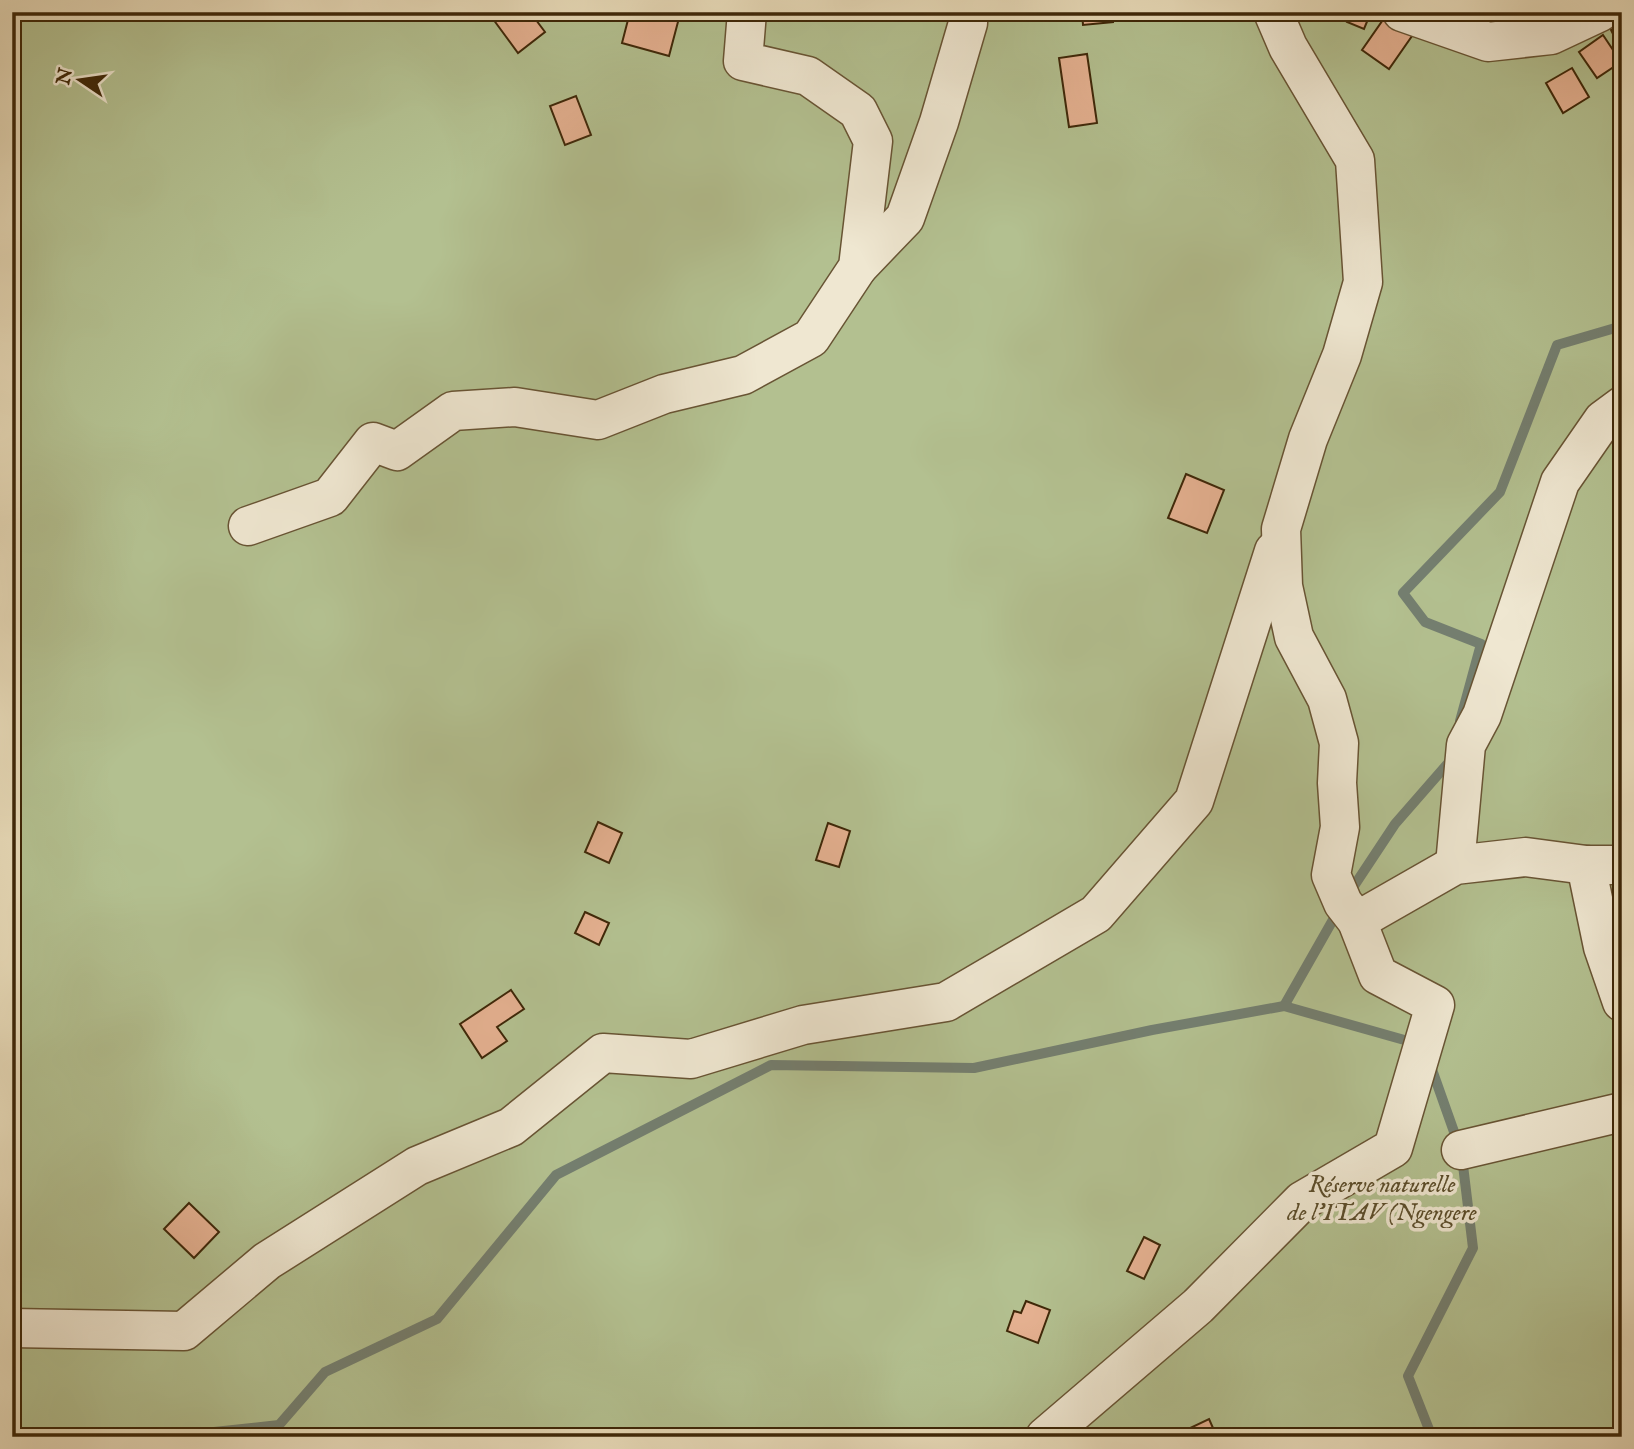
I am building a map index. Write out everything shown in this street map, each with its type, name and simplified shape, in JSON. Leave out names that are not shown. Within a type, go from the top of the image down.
[{"type":"street","points":[[747,12],[743,61],[808,76],[858,111],[873,141],[858,267]]},
{"type":"street","points":[[248,526],[330,497],[373,442],[397,451],[453,411],[515,407],[598,420],[664,394],[743,375],[811,338],[858,267],[905,218],[939,122],[968,23],[968,12]]},
{"type":"street","points":[[12,1328],[184,1331],[267,1261],[417,1166],[512,1127],[603,1053],[691,1059],[803,1026],[946,1002],[1096,914],[1194,801],[1308,439],[1342,355],[1363,282],[1356,160],[1287,47],[1273,12]]},
{"type":"street","points":[[1402,12],[1488,42],[1551,35],[1600,12]]},
{"type":"street","points":[[1455,865],[1466,745],[1482,715],[1560,482],[1603,421],[1622,406]]},
{"type":"street","points":[[1045,1437],[1198,1306],[1302,1201],[1393,1149],[1435,1005],[1378,975],[1357,920],[1343,902],[1331,875],[1340,827],[1337,783],[1339,743],[1328,699],[1294,637],[1283,586],[1281,529]]},
{"type":"street","points":[[1357,920],[1455,865],[1526,857],[1604,865],[1603,947],[1622,1002]]},
{"type":"street","points":[[1461,1150],[1622,1112]]},
{"type":"green space","name":"Réserve naturelle de l'ITAV (Ngengere","points":[[12,12],[1622,12],[1622,1437],[12,1437]]},
{"type":"building","points":[[502,12],[530,12],[545,32],[518,53],[493,19]]},
{"type":"building","points":[[630,12],[657,12],[679,18],[669,56],[622,43]]},
{"type":"building","points":[[1082,12],[1112,12],[1113,22],[1083,25]]},
{"type":"building","points":[[1351,12],[1371,12],[1364,29],[1347,22]]},
{"type":"building","points":[[1485,12],[1505,12],[1505,14],[1485,16]]},
{"type":"building","points":[[1385,17],[1412,36],[1389,69],[1362,50]]},
{"type":"building","points":[[1622,24],[1622,43],[1618,44],[1611,30]]},
{"type":"building","points":[[1603,35],[1621,62],[1597,78],[1579,52]]},
{"type":"building","points":[[1087,54],[1097,123],[1069,127],[1059,58]]},
{"type":"building","points":[[1572,68],[1589,97],[1563,113],[1546,83]]},
{"type":"building","points":[[576,96],[591,135],[565,145],[550,106]]},
{"type":"building","points":[[1186,474],[1224,490],[1207,533],[1168,518]]},
{"type":"building","points":[[598,822],[622,833],[609,863],[585,852]]},
{"type":"building","points":[[828,823],[850,831],[839,867],[816,860]]},
{"type":"building","points":[[585,912],[609,923],[599,945],[575,933]]},
{"type":"building","points":[[511,990],[524,1009],[497,1027],[507,1041],[482,1058],[460,1024]]},
{"type":"building","points":[[189,1203],[219,1232],[194,1258],[164,1229]]},
{"type":"building","points":[[1144,1237],[1160,1245],[1144,1279],[1127,1271]]},
{"type":"building","points":[[1026,1301],[1050,1310],[1038,1343],[1007,1331],[1014,1311],[1021,1313]]},
{"type":"building","points":[[1209,1419],[1217,1437],[1191,1437],[1188,1429]]},
{"type":"waterway","points":[[1460,721],[1481,644],[1425,622],[1403,593],[1500,492],[1557,345],[1622,326]]},
{"type":"waterway","points":[[1350,892],[1395,824],[1450,761],[1451,756]]},
{"type":"waterway","points":[[1284,1006],[1338,911]]},
{"type":"waterway","points":[[167,1437],[279,1425],[325,1372],[437,1319],[556,1175],[771,1065],[974,1068],[1152,1030],[1284,1006],[1415,1043]]},
{"type":"waterway","points":[[1430,1064],[1458,1143]]},
{"type":"waterway","points":[[1432,1437],[1408,1376],[1473,1248],[1462,1157]]}]
